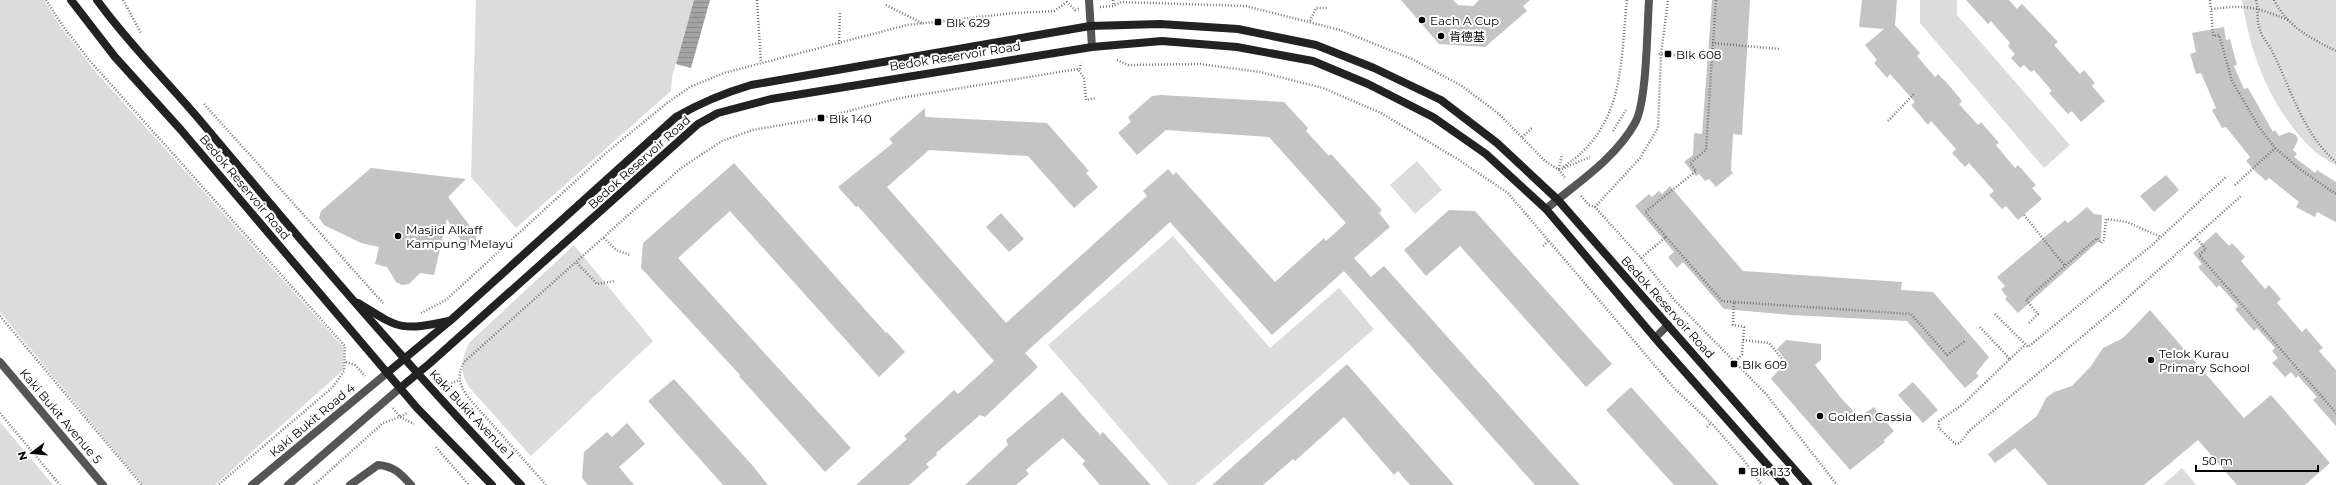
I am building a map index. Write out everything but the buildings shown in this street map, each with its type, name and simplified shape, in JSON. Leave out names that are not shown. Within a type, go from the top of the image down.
[{"type":"main road","name":"Bedok Reservoir Road","points":[[71,0],[116,58],[181,130],[387,373],[405,360],[451,320],[676,117],[701,102],[750,84],[1090,26],[1160,24],[1238,29],[1316,45],[1374,68],[1441,100],[1496,143],[1558,200],[1808,485]]},
{"type":"main road","name":"Bedok Reservoir Road","points":[[97,0],[126,37],[197,116],[349,297],[405,360]]},
{"type":"main road","name":"Bedok Reservoir Road","points":[[400,388],[418,374],[698,124],[718,113],[770,98],[1092,47],[1162,41],[1237,47],[1312,61],[1368,84],[1433,117],[1486,154],[1546,210],[1655,338],[1785,485]]},
{"type":"main road","points":[[349,297],[392,324],[403,327],[415,328],[451,320]]},
{"type":"main road","name":"Kaki Bukit Avenue 1","points":[[405,360],[521,485]]},
{"type":"main road","points":[[387,373],[492,485]]},
{"type":"street","points":[[1089,0],[1092,47]]},
{"type":"street","points":[[1546,210],[1613,153],[1635,122],[1642,105],[1649,0]]},
{"type":"street","points":[[1655,338],[1668,325]]},
{"type":"street","name":"Kaki Bukit Avenue 5","points":[[0,362],[103,485]]},
{"type":"street","name":"Kaki Bukit Road 4","points":[[252,485],[387,373]]},
{"type":"street","points":[[288,485],[400,388]]},
{"type":"street","points":[[350,485],[378,465],[388,466],[398,471],[411,485]]},
{"type":"path","points":[[46,0],[62,25],[90,61],[346,346],[346,362],[344,372],[333,387],[218,485]]},
{"type":"path","points":[[123,0],[142,35]]},
{"type":"path","points":[[757,0],[761,62],[839,44],[907,25],[1014,13],[1054,11],[1067,1],[1075,10]]},
{"type":"path","points":[[1113,0],[1114,6]]},
{"type":"path","points":[[1559,170],[1578,156],[1603,128],[1617,94],[1627,0]]},
{"type":"path","points":[[1661,54],[1668,0]]},
{"type":"path","points":[[1716,0],[1706,150],[1690,163],[1696,171],[1645,212],[1722,302],[1912,314],[1947,356],[1965,341]]},
{"type":"path","points":[[2210,0],[2213,36],[2219,35],[2232,81],[2259,127],[2275,148],[2301,170],[2336,194]]},
{"type":"path","points":[[2256,0],[2259,8],[2259,30],[2272,51],[2297,107],[2315,139],[2336,162]]},
{"type":"path","points":[[2274,0],[2288,20],[2300,32],[2336,52]]},
{"type":"path","points":[[886,5],[922,23]]},
{"type":"path","points":[[2211,9],[2241,6],[2259,8],[2288,20]]},
{"type":"path","points":[[1310,21],[1316,8],[1328,8]]},
{"type":"path","points":[[839,44],[840,12]]},
{"type":"path","points":[[1712,44],[1780,49]]},
{"type":"path","points":[[1645,54],[1712,58]]},
{"type":"path","points":[[1117,60],[1128,65],[1200,64],[1260,72],[1330,91],[1381,113],[1508,193],[1674,388],[1711,423],[1742,458],[1762,485]]},
{"type":"path","points":[[1081,63],[1080,69],[1084,78],[1086,100],[1096,98]]},
{"type":"path","points":[[546,485],[467,396],[459,380],[458,374],[464,362],[577,263],[681,168],[722,141],[753,130],[821,118],[900,98],[1080,69]]},
{"type":"path","points":[[1888,121],[1914,94]]},
{"type":"path","points":[[203,102],[387,306]]},
{"type":"path","points":[[1611,135],[1627,108]]},
{"type":"path","points":[[1522,138],[1532,128]]},
{"type":"path","points":[[2235,185],[2275,148]]},
{"type":"path","points":[[1559,170],[1562,154]]},
{"type":"path","points":[[1559,170],[1596,154]]},
{"type":"path","points":[[1995,314],[2028,347],[2161,237],[2227,176]]},
{"type":"path","points":[[2025,345],[1962,406],[1939,421],[1939,428],[1955,444],[1960,444],[1969,431],[2043,371],[2242,195]]},
{"type":"path","points":[[1590,205],[1595,207],[1641,258],[1676,302],[1734,364],[1766,394],[1837,485]]},
{"type":"path","points":[[2024,215],[2065,266]]},
{"type":"path","points":[[2029,323],[2038,314],[2026,300],[2097,238],[2101,243],[2104,240],[2106,219],[2127,222],[2161,237]]},
{"type":"path","points":[[416,314],[446,300],[529,222]]},
{"type":"path","points":[[1641,258],[1666,237]]},
{"type":"path","points":[[2195,237],[2206,249],[2199,255],[2336,413]]},
{"type":"path","points":[[604,238],[616,250],[630,255]]},
{"type":"path","points":[[1543,246],[1549,240]]},
{"type":"path","points":[[577,263],[597,284],[615,281]]},
{"type":"path","points":[[1734,302],[1732,325],[1744,327],[1742,354],[1734,364]]},
{"type":"path","points":[[0,316],[142,485]]},
{"type":"path","points":[[1980,327],[2010,359]]},
{"type":"path","points":[[1743,340],[1769,343],[1788,366]]},
{"type":"path","points":[[449,384],[459,380]]},
{"type":"path","points":[[0,413],[60,485]]},
{"type":"path","points":[[314,485],[383,423],[400,416],[418,427]]},
{"type":"path","points":[[1706,427],[1711,423]]},
{"type":"path","points":[[434,444],[469,485]]},
{"type":"shaded area","points":[[0,0],[44,0],[60,26],[95,71],[344,348],[343,370],[215,485],[143,485],[0,312]]},
{"type":"shaded area","points":[[476,0],[694,0],[672,77],[671,91],[516,228],[471,177]]},
{"type":"shaded area","points":[[694,0],[710,0],[691,68],[676,64]]},
{"type":"shaded area","points":[[1920,0],[1957,0],[1957,15],[2070,145],[2044,168],[1920,23]]},
{"type":"shaded area","points":[[2242,0],[2336,0],[2336,166],[2314,151],[2284,116],[2264,80],[2251,40]]},
{"type":"shaded area","points":[[1417,161],[1442,190],[1415,214],[1390,185]]},
{"type":"shaded area","points":[[1173,236],[1270,348],[1339,288],[1374,329],[1195,485],[1169,485],[1048,345]]},
{"type":"shaded area","points":[[574,245],[653,341],[531,456],[468,386],[465,381],[462,365],[464,354],[469,343]]},
{"type":"shaded area","points":[[0,422],[53,485],[0,485]]},
{"type":"shaded area","points":[[2182,468],[2196,485],[2163,485]]},
{"type":"place","name":"Each A Cup","points":[[1422,20]]},
{"type":"place","name":"Blk 629","points":[[938,22]]},
{"type":"place","name":"肯德基","points":[[1441,36]]},
{"type":"place","name":"Blk 608","points":[[1668,54]]},
{"type":"place","name":"Blk 140","points":[[821,118]]},
{"type":"place","name":"Masjid Alkaff Kampung Melayu","points":[[398,236]]},
{"type":"place","name":"Telok Kurau Primary School","points":[[2151,360]]},
{"type":"place","name":"Blk 609","points":[[1734,364]]},
{"type":"place","name":"Golden Cassia","points":[[1820,416]]},
{"type":"place","name":"Blk 133","points":[[1742,471]]}]
